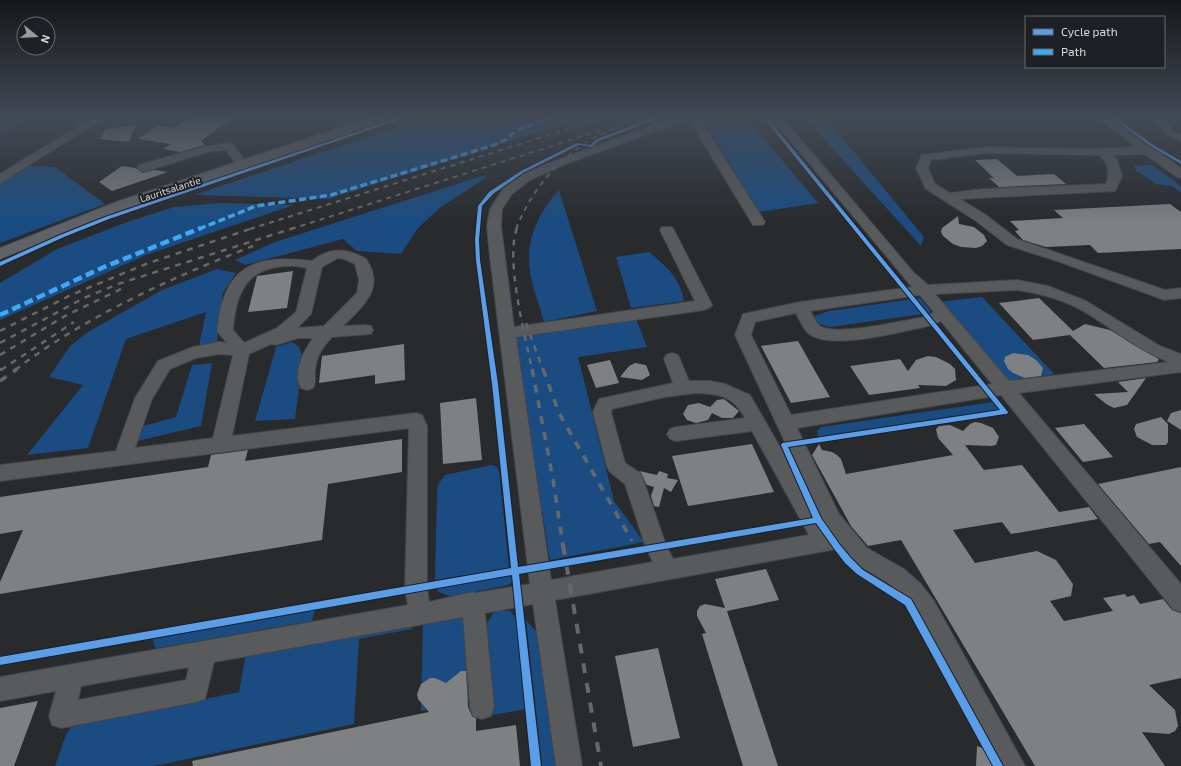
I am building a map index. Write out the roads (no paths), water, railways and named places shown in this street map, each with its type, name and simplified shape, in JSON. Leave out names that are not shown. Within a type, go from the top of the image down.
[{"type":"main road","name":"Lauritsalantie","points":[[0,254],[97,214],[282,152]]},
{"type":"street","points":[[0,179],[45,152]]},
{"type":"street","points":[[142,168],[198,152]]},
{"type":"street","points":[[233,152],[242,165]]},
{"type":"street","points":[[569,766],[542,591],[494,226],[496,210],[507,192],[526,177],[590,152]]},
{"type":"street","points":[[714,152],[758,222]]},
{"type":"street","points":[[805,152],[909,276],[924,290],[1181,601]]},
{"type":"street","points":[[971,152],[926,157],[922,168],[930,186],[981,218],[1012,242],[1065,259],[1164,295],[1181,293]]},
{"type":"street","points":[[1088,152],[1109,152]]},
{"type":"street","points":[[947,197],[1110,188],[1116,176],[1111,160],[1103,152]]},
{"type":"street","points":[[1150,152],[1181,174]]},
{"type":"street","points":[[507,333],[704,305],[667,230]]},
{"type":"street","points":[[242,351],[283,332],[303,314],[314,265],[320,260],[335,254],[349,254],[361,262],[366,278],[365,293],[350,310],[328,330],[312,349],[306,371],[307,384]]},
{"type":"street","points":[[242,351],[225,330],[227,310],[236,285],[249,272],[269,263],[293,262],[314,265]]},
{"type":"street","points":[[835,540],[832,520],[743,335],[748,318],[800,308],[924,290],[1017,285],[1043,289],[1081,304],[1154,350],[1181,360]]},
{"type":"street","points":[[800,308],[813,329],[822,334],[845,336],[929,321],[943,313]]},
{"type":"street","points":[[123,457],[144,398],[164,365],[193,353],[219,348],[242,351],[297,334],[328,330],[365,330]]},
{"type":"street","points":[[221,445],[242,351]]},
{"type":"street","points":[[672,359],[683,388]]},
{"type":"street","points":[[786,423],[1006,388],[1181,366]]},
{"type":"street","points":[[667,569],[656,548],[633,479],[617,467],[602,412],[605,404],[683,388],[711,387],[726,390],[744,400],[798,498],[835,540],[896,576],[917,597],[926,609],[1012,766]]},
{"type":"street","points":[[0,473],[416,420],[418,426],[416,588],[420,613]]},
{"type":"street","points":[[676,434],[758,423]]},
{"type":"street","points":[[0,688],[835,540]]},
{"type":"street","points":[[473,603],[482,707]]},
{"type":"street","points":[[72,676],[61,716],[196,690],[204,652]]},
{"type":"railway","points":[[250,229],[495,152]]},
{"type":"railway","points":[[291,229],[534,152]]},
{"type":"railway","points":[[516,229],[522,214],[538,188],[558,165],[574,152]]},
{"type":"railway","points":[[0,343],[84,298],[118,284],[294,228]]},
{"type":"railway","points":[[517,228],[513,258],[517,298],[532,370]]},
{"type":"railway","points":[[0,331],[71,295],[146,264],[250,229]]},
{"type":"railway","points":[[15,370],[43,350],[100,315],[160,285],[253,246]]},
{"type":"railway","points":[[0,355],[65,316],[123,288]]},
{"type":"railway","points":[[1,370],[74,322]]},
{"type":"railway","points":[[526,323],[543,370]]},
{"type":"railway","points":[[0,381],[17,369]]},
{"type":"railway","points":[[532,369],[553,479],[563,546]]},
{"type":"railway","points":[[543,369],[559,413],[632,541]]},
{"type":"railway","points":[[563,545],[601,766]]}]
